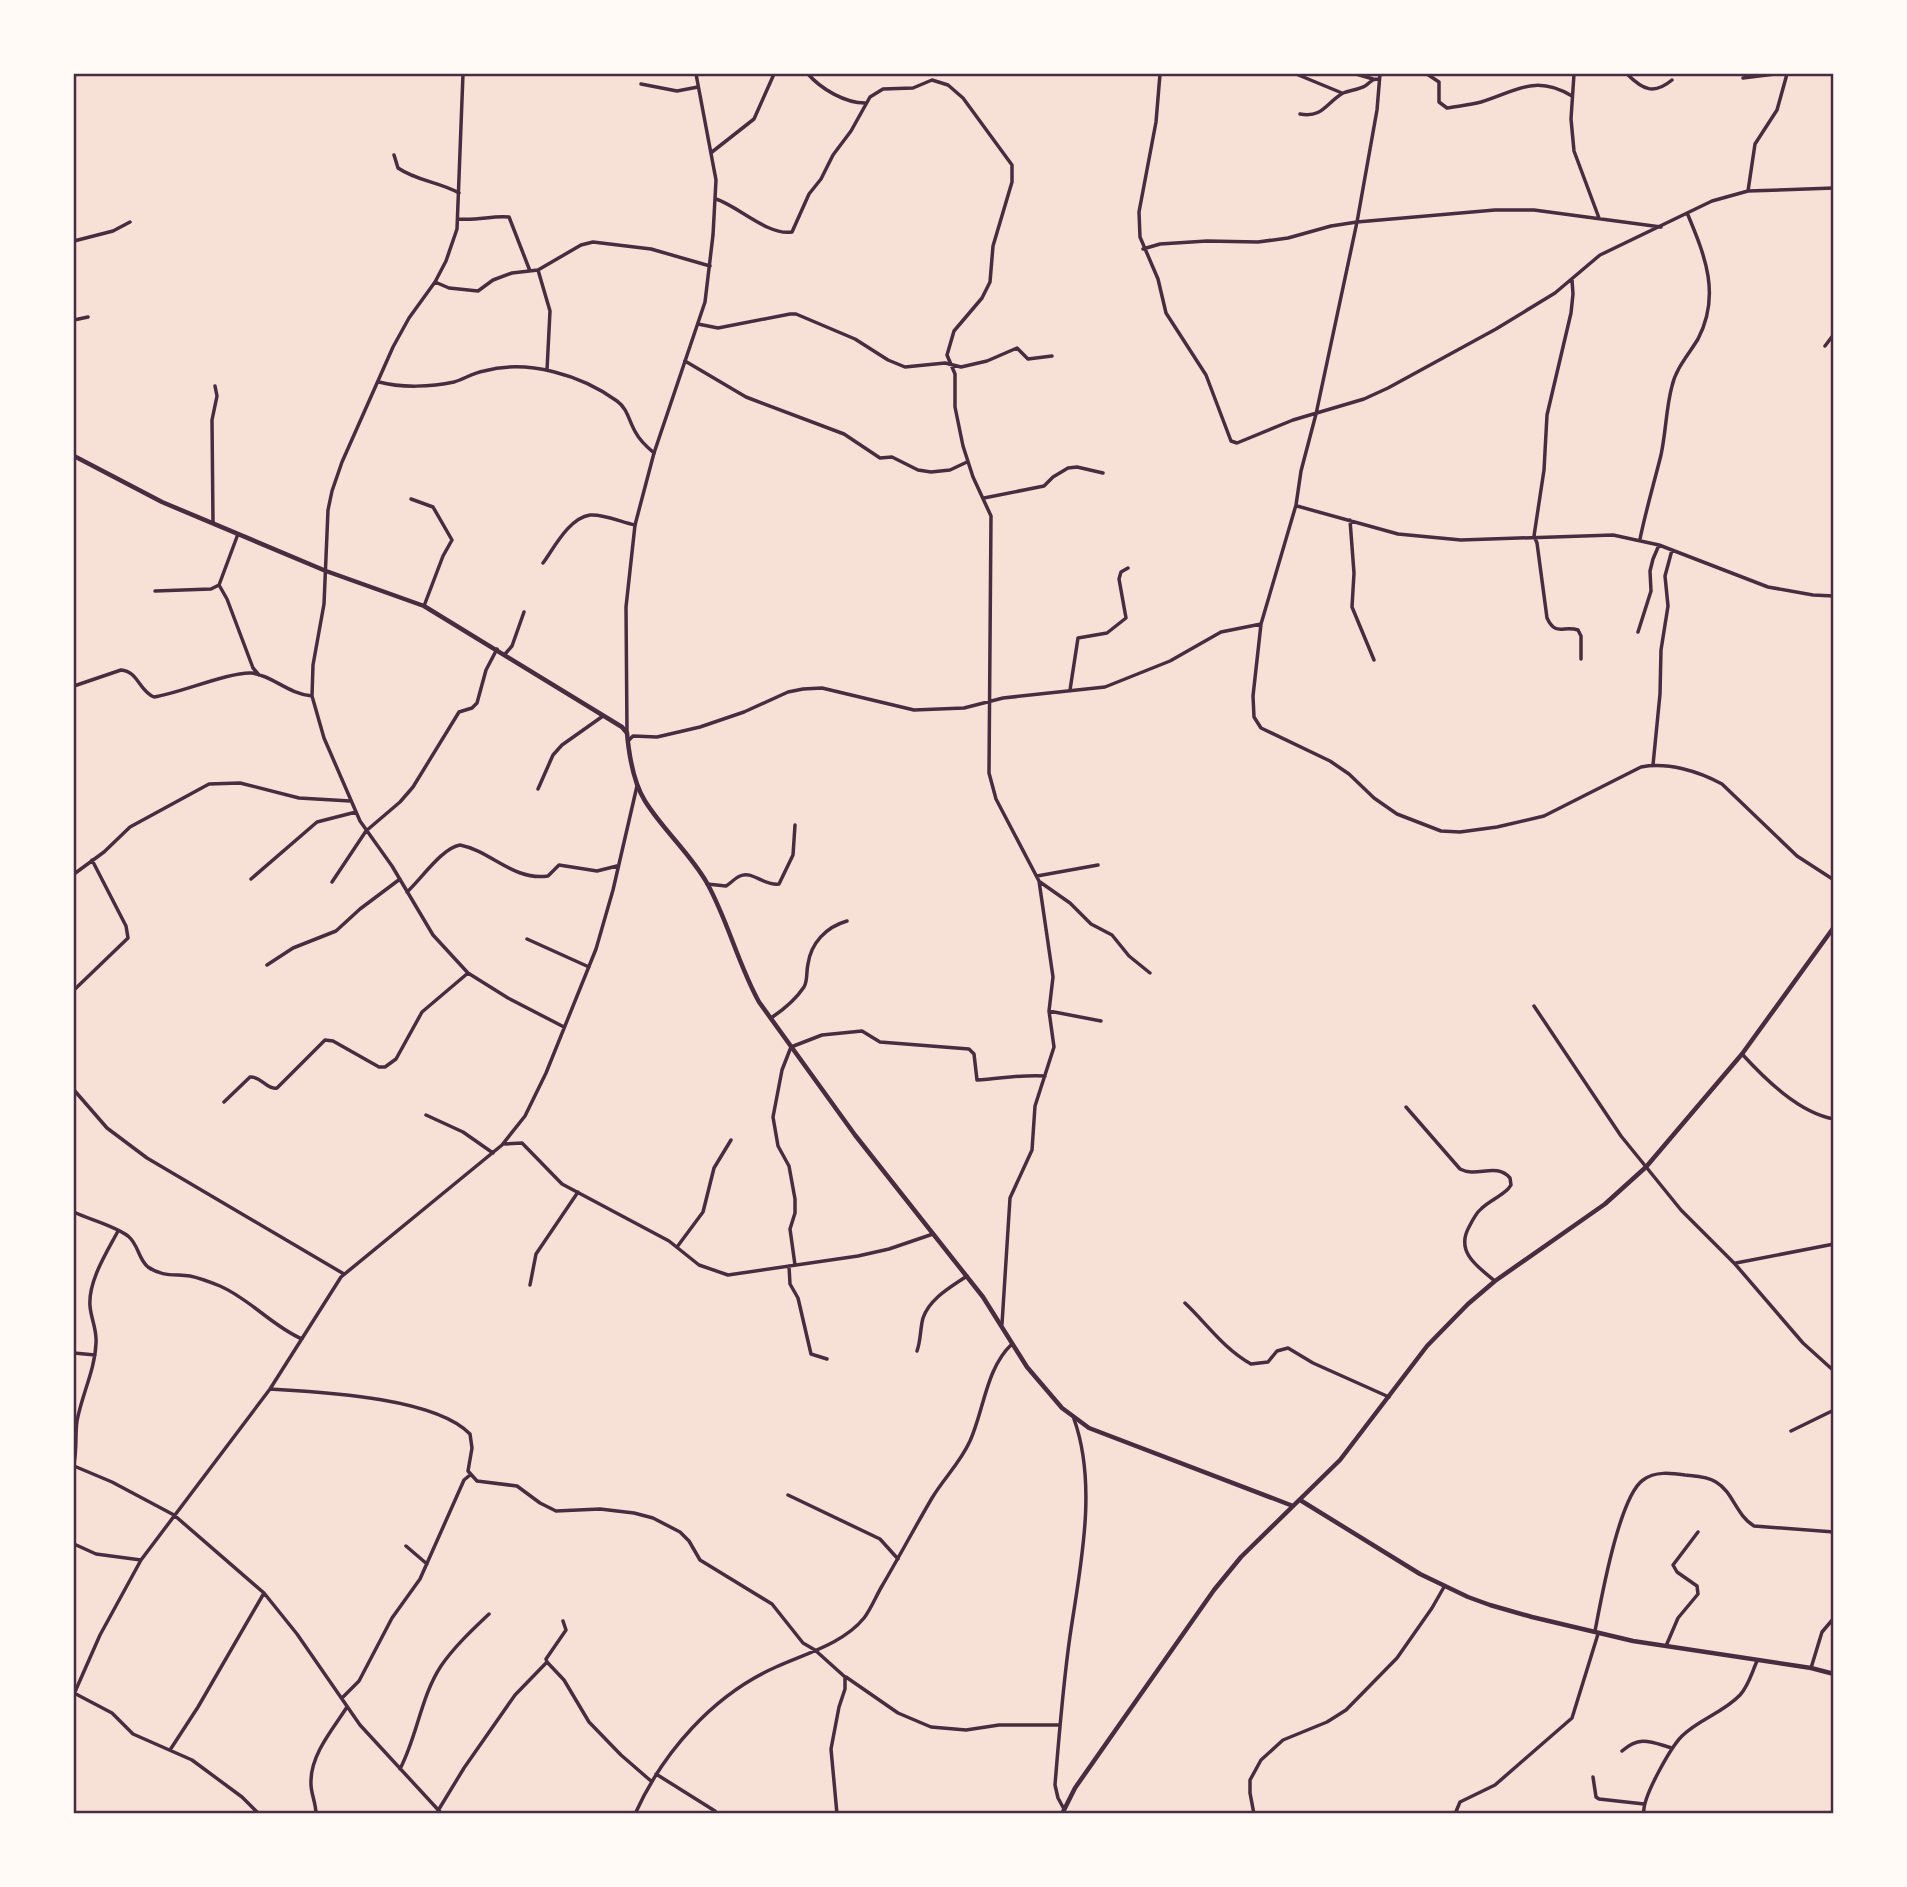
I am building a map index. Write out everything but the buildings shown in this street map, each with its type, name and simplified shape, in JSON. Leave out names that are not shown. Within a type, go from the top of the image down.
[{"type":"main road","points":[[74,456],[162,502],[326,571],[424,606],[622,727],[627,733],[637,784],[645,801],[708,884],[746,979],[771,1019],[863,1144],[967,1276],[1002,1324],[1027,1367],[1074,1419],[1089,1428],[1293,1506]]},
{"type":"main road","points":[[1063,1811],[1082,1778],[1214,1590],[1241,1557],[1340,1460],[1427,1346],[1461,1311],[1495,1281],[1585,1220],[1646,1167],[1742,1054],[1792,988],[1833,927]]},
{"type":"main road","points":[[1300,1500],[1444,1587],[1490,1605],[1597,1633],[1811,1668],[1833,1674]]},
{"type":"street","points":[[463,74],[459,219],[446,261],[435,282],[401,331],[332,491],[328,510],[324,604],[313,665],[312,696],[324,738],[350,801],[366,831],[433,935],[468,973],[508,998],[564,1027]]},
{"type":"street","points":[[627,733],[626,607],[635,525],[654,453],[705,302],[710,266],[716,199],[712,152],[696,74]]},
{"type":"street","points":[[712,152],[754,119],[774,74]]},
{"type":"street","points":[[808,74],[825,88],[857,103],[865,103]]},
{"type":"street","points":[[1160,74],[1156,122],[1139,212],[1139,229],[1143,249],[1158,279],[1166,313],[1206,375],[1231,441],[1240,442],[1293,420],[1364,399],[1388,388],[1496,329],[1555,293],[1600,255],[1619,244],[1663,227],[1712,201],[1748,191],[1833,188]]},
{"type":"street","points":[[1296,74],[1343,93]]},
{"type":"street","points":[[1356,74],[1380,79]]},
{"type":"street","points":[[1380,74],[1377,110],[1357,222],[1316,414],[1301,471],[1296,505],[1261,624],[1253,696],[1254,717],[1261,728],[1330,761],[1349,774],[1374,799],[1397,814],[1441,831],[1461,832],[1497,827],[1544,816],[1641,767],[1653,765],[1709,776],[1722,783],[1797,856],[1833,880]]},
{"type":"street","points":[[1427,74],[1438,82],[1440,103],[1447,108],[1482,102],[1512,90],[1540,84],[1552,86],[1572,96]]},
{"type":"street","points":[[1574,74],[1571,119],[1574,151],[1599,218]]},
{"type":"street","points":[[1627,74],[1636,83],[1652,89],[1661,89],[1672,80]]},
{"type":"street","points":[[1742,78],[1775,74]]},
{"type":"street","points":[[1748,191],[1755,144],[1777,110],[1787,74]]},
{"type":"street","points":[[1300,114],[1318,114],[1343,93],[1364,87],[1373,79]]},
{"type":"street","points":[[716,199],[729,203],[750,218],[785,233],[792,232],[809,194],[865,103],[883,89],[907,89],[932,80],[948,85],[962,98],[1012,165],[1012,182],[993,246],[990,282],[982,298],[954,331],[947,355],[955,374],[955,407],[968,462],[992,524],[989,774],[996,799],[1039,881],[1052,966],[1049,1011],[1054,1047],[1035,1106],[1032,1150],[1010,1198],[1002,1324]]},
{"type":"street","points":[[641,85],[677,91],[698,87]]},
{"type":"street","points":[[857,103],[861,112]]},
{"type":"street","points":[[394,155],[398,168],[412,177],[442,183],[459,193]]},
{"type":"street","points":[[1143,249],[1160,244],[1207,241],[1258,242],[1357,222],[1495,210],[1534,210],[1663,227]]},
{"type":"street","points":[[459,219],[480,220],[504,215],[509,217],[530,271]]},
{"type":"street","points":[[1640,540],[1660,458],[1672,383],[1703,330],[1709,304],[1705,254],[1688,215]]},
{"type":"street","points":[[74,241],[113,231],[130,222]]},
{"type":"street","points":[[435,282],[449,288],[478,291],[512,273],[538,270],[581,245],[593,243],[651,249],[710,266]]},
{"type":"street","points":[[538,270],[550,311],[547,370]]},
{"type":"street","points":[[1572,280],[1571,313],[1547,415],[1544,470],[1534,537],[1537,542],[1548,618],[1554,628],[1578,630],[1581,636],[1581,659]]},
{"type":"street","points":[[698,324],[719,328],[796,314],[855,339],[899,366],[912,368],[938,364],[961,367],[986,361],[1017,348],[1028,359],[1052,356]]},
{"type":"street","points":[[74,320],[88,317]]},
{"type":"street","points":[[1825,346],[1833,334]]},
{"type":"street","points":[[685,361],[746,397],[844,433],[880,458],[892,457],[918,470],[930,472],[950,470],[968,462]]},
{"type":"street","points":[[378,382],[399,386],[437,384],[461,380],[485,370],[547,370],[590,385],[618,402],[628,414],[636,435],[654,453]]},
{"type":"street","points":[[213,522],[215,496],[211,470],[211,434],[217,396],[215,386]]},
{"type":"street","points":[[984,498],[1044,486],[1068,468],[1077,467],[1103,473]]},
{"type":"street","points":[[411,499],[433,508],[452,540],[424,606]]},
{"type":"street","points":[[1296,505],[1398,534],[1461,540],[1613,535],[1659,545],[1768,587],[1833,596]]},
{"type":"street","points":[[543,564],[567,530],[576,521],[589,515],[635,525]]},
{"type":"street","points":[[1350,520],[1354,573],[1352,607],[1374,660]]},
{"type":"street","points":[[238,534],[219,585],[253,668],[260,676]]},
{"type":"street","points":[[1638,632],[1651,591],[1650,571],[1659,545]]},
{"type":"street","points":[[1653,765],[1661,650],[1668,606],[1665,576],[1672,550]]},
{"type":"street","points":[[1070,691],[1079,638],[1107,633],[1126,618],[1119,579],[1121,572],[1128,568]]},
{"type":"street","points":[[155,591],[211,589],[219,585]]},
{"type":"street","points":[[505,654],[512,646],[524,612]]},
{"type":"street","points":[[628,741],[633,736],[656,737],[700,727],[744,712],[788,692],[803,689],[821,688],[914,710],[964,708],[991,701],[1105,687],[1170,662],[1221,632],[1261,624]]},
{"type":"street","points":[[332,882],[366,831],[400,802],[413,786],[459,712],[472,708],[477,703],[486,670],[497,649]]},
{"type":"street","points":[[74,686],[128,670],[144,692],[154,697],[246,673],[260,676],[293,693],[312,696]]},
{"type":"street","points":[[538,789],[553,755],[562,745],[605,715]]},
{"type":"street","points":[[74,874],[136,823],[209,784],[240,783],[299,798],[350,801]]},
{"type":"street","points":[[259,1814],[242,1797],[204,1768],[134,1734],[112,1713],[74,1694],[100,1635],[141,1560],[270,1389],[344,1274],[502,1145],[531,1106],[589,967],[613,890],[637,784]]},
{"type":"street","points":[[251,879],[317,822],[356,812]]},
{"type":"street","points":[[708,884],[726,886],[742,874],[747,874],[768,884],[779,884],[793,855],[795,825]]},
{"type":"street","points":[[407,892],[441,854],[460,845],[516,872],[533,877],[548,876],[559,865],[597,871],[617,866]]},
{"type":"street","points":[[74,990],[128,938],[127,926],[92,860]]},
{"type":"street","points":[[1037,876],[1098,864]]},
{"type":"street","points":[[267,965],[286,952],[337,930],[380,893],[400,880]]},
{"type":"street","points":[[1039,881],[1070,903],[1091,924],[1112,935],[1129,956],[1150,973]]},
{"type":"street","points":[[771,1019],[804,986],[810,953],[817,941],[833,927],[847,921]]},
{"type":"street","points":[[527,939],[589,967]]},
{"type":"street","points":[[224,1102],[250,1077],[255,1076],[272,1088],[277,1088],[325,1040],[332,1041],[368,1062],[385,1067],[396,1059],[422,1012],[468,973]]},
{"type":"street","points":[[1534,1006],[1621,1136],[1681,1210],[1735,1264],[1803,1343],[1833,1371]]},
{"type":"street","points":[[1049,1011],[1101,1021]]},
{"type":"street","points":[[795,1265],[790,1236],[795,1199],[789,1166],[778,1146],[773,1117],[782,1070],[792,1047],[822,1035],[862,1031],[880,1042],[969,1049],[974,1054],[978,1080],[1011,1079],[1026,1075],[1045,1076]]},
{"type":"street","points":[[1742,1054],[1763,1076],[1806,1110],[1833,1119]]},
{"type":"street","points":[[74,1090],[107,1128],[139,1153],[344,1274]]},
{"type":"street","points":[[1406,1107],[1460,1170],[1472,1173],[1500,1170],[1510,1178],[1511,1185],[1508,1189],[1480,1210],[1465,1234],[1464,1246],[1467,1255],[1495,1281]]},
{"type":"street","points":[[426,1115],[463,1132],[493,1153]]},
{"type":"street","points":[[677,1247],[703,1212],[713,1168],[731,1140]]},
{"type":"street","points":[[502,1145],[516,1142],[527,1147],[556,1180],[677,1247],[699,1265],[728,1275],[889,1249],[934,1233]]},
{"type":"street","points":[[530,1285],[536,1254],[578,1192]]},
{"type":"street","points":[[74,1212],[127,1235],[137,1246],[148,1268],[172,1277],[200,1278],[224,1287],[281,1328],[302,1339]]},
{"type":"street","points":[[118,1231],[91,1296],[90,1307],[96,1331],[95,1355],[77,1422],[74,1465],[174,1515],[264,1593],[297,1634],[360,1725],[442,1814]]},
{"type":"street","points":[[1735,1264],[1833,1244]]},
{"type":"street","points":[[789,1266],[790,1284],[798,1298],[811,1353],[827,1359]]},
{"type":"street","points":[[917,1351],[922,1335],[922,1320],[928,1307],[967,1276]]},
{"type":"street","points":[[1185,1303],[1204,1321],[1214,1336],[1251,1364],[1268,1362],[1277,1351],[1287,1349],[1389,1397]]},
{"type":"street","points":[[635,1814],[656,1774],[688,1732],[719,1702],[774,1667],[843,1635],[862,1620],[933,1497],[964,1453],[998,1364],[1012,1344]]},
{"type":"street","points":[[74,1353],[95,1355]]},
{"type":"street","points":[[270,1389],[336,1393],[408,1406],[452,1420],[462,1426],[472,1441],[468,1467],[470,1475],[477,1480],[517,1486],[556,1511],[600,1508],[653,1518],[684,1535],[700,1560],[708,1566],[772,1604],[803,1643],[815,1650],[845,1677],[898,1713],[931,1727],[967,1730],[999,1725],[1060,1726]]},
{"type":"street","points":[[1791,1431],[1833,1410]]},
{"type":"street","points":[[1063,1811],[1055,1785],[1085,1527],[1082,1444],[1074,1419]]},
{"type":"street","points":[[1455,1814],[1461,1802],[1495,1785],[1572,1718],[1597,1633],[1620,1522],[1630,1496],[1645,1478],[1670,1472],[1708,1479],[1723,1488],[1743,1519],[1754,1526],[1833,1532]]},
{"type":"street","points":[[342,1698],[359,1681],[387,1627],[420,1579],[464,1480],[470,1475]]},
{"type":"street","points":[[788,1495],[880,1539],[898,1559]]},
{"type":"street","points":[[1666,1646],[1678,1618],[1698,1594],[1697,1586],[1676,1572],[1673,1565],[1698,1532]]},
{"type":"street","points":[[74,1544],[96,1553],[141,1560]]},
{"type":"street","points":[[406,1546],[427,1564]]},
{"type":"street","points":[[1254,1814],[1250,1780],[1261,1760],[1283,1740],[1335,1718],[1346,1710],[1397,1658],[1444,1587]]},
{"type":"street","points":[[170,1750],[264,1593]]},
{"type":"street","points":[[400,1769],[441,1666],[489,1614]]},
{"type":"street","points":[[1811,1668],[1822,1632],[1833,1618]]},
{"type":"street","points":[[437,1811],[515,1695],[547,1662],[546,1659],[566,1630],[563,1621]]},
{"type":"street","points":[[1644,1814],[1644,1804],[1673,1748],[1682,1736],[1728,1707],[1743,1692],[1757,1661]]},
{"type":"street","points":[[547,1662],[564,1680],[589,1722],[651,1781]]},
{"type":"street","points":[[837,1814],[831,1749],[845,1689],[845,1677]]},
{"type":"street","points":[[316,1814],[310,1778],[313,1765],[321,1746],[348,1706]]},
{"type":"street","points":[[1622,1751],[1630,1744],[1642,1741],[1673,1748]]},
{"type":"street","points":[[656,1774],[715,1811]]},
{"type":"street","points":[[1593,1777],[1596,1797],[1644,1804]]}]
